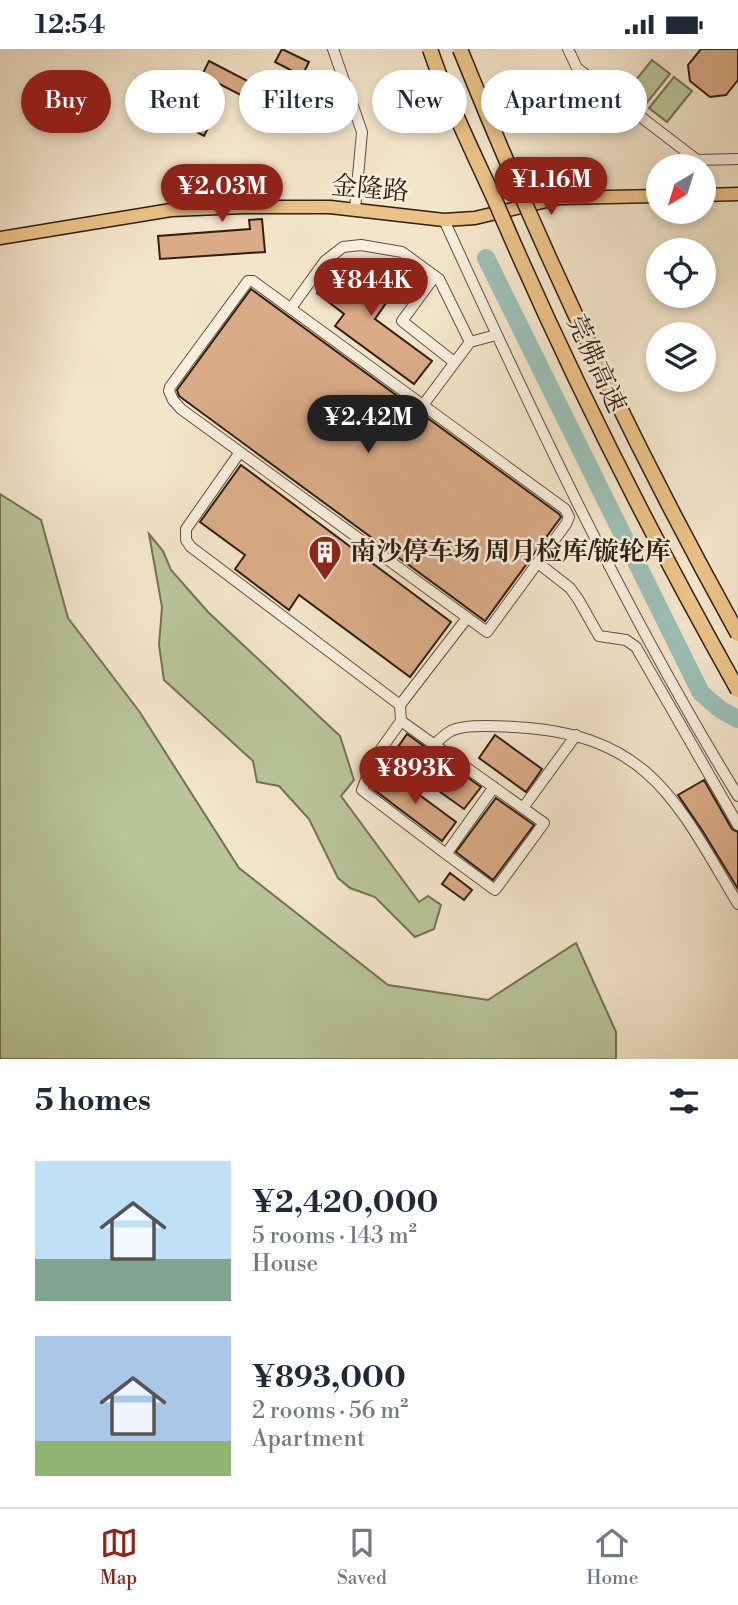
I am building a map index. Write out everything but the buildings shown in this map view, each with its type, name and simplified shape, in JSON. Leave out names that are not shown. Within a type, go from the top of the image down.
[{"type":"highway","name":"莞佛高速","points":[[430,49],[517,252],[603,436],[738,689]]},
{"type":"highway","name":"莞佛高速","points":[[460,49],[513,181],[565,296],[638,447],[738,634]]},
{"type":"main road","points":[[716,195],[738,194]]},
{"type":"main road","name":"金隆路","points":[[0,238],[171,210],[330,207],[444,220],[475,218],[559,198],[646,196]]},
{"type":"street","points":[[333,49],[362,132],[355,209]]},
{"type":"street","points":[[568,49],[578,68],[697,160],[738,159]]},
{"type":"street","points":[[444,220],[532,413],[688,715],[738,796]]},
{"type":"street","points":[[291,308],[325,261],[343,247],[361,246],[402,252],[435,276],[470,342]]},
{"type":"street","points":[[435,276],[402,321],[454,362]]},
{"type":"street","points":[[248,281],[253,281],[291,308],[565,509],[569,517],[566,524],[487,632],[181,409],[173,400],[169,391],[248,281]]},
{"type":"street","points":[[423,405],[470,342],[496,335]]},
{"type":"street","points":[[240,452],[186,529],[186,540],[191,547],[400,705]]},
{"type":"street","points":[[538,563],[578,599],[599,636],[626,640],[636,647],[738,825]]},
{"type":"street","points":[[401,720],[544,823],[495,890],[362,790],[374,759],[401,720],[400,705],[467,618]]},
{"type":"street","points":[[434,745],[452,730],[492,726],[542,729],[595,741],[629,760],[664,789],[684,813],[738,904]]},
{"type":"street","points":[[523,808],[576,735]]},
{"type":"street","points":[[446,853],[494,787]]},
{"type":"green space","points":[[652,60],[670,74],[647,103],[647,70],[644,70]]},
{"type":"green space","points":[[674,77],[692,91],[667,122],[649,108]]},
{"type":"green space","points":[[0,494],[41,520],[68,618],[139,711],[239,868],[388,985],[488,1000],[576,943],[616,1032],[616,1059],[0,1059]]},
{"type":"green space","points":[[149,534],[163,551],[171,570],[208,612],[340,736],[354,780],[341,796],[419,902],[428,896],[441,905],[434,929],[415,937],[375,897],[350,888],[338,878],[309,819],[279,786],[257,782],[253,761],[164,680],[159,645],[162,607]]},
{"type":"waterway","points":[[486,258],[701,693],[721,710],[738,719]]},
{"type":"place","name":"南沙停车场 周月检库/镟轮库","points":[[325,582]]}]
